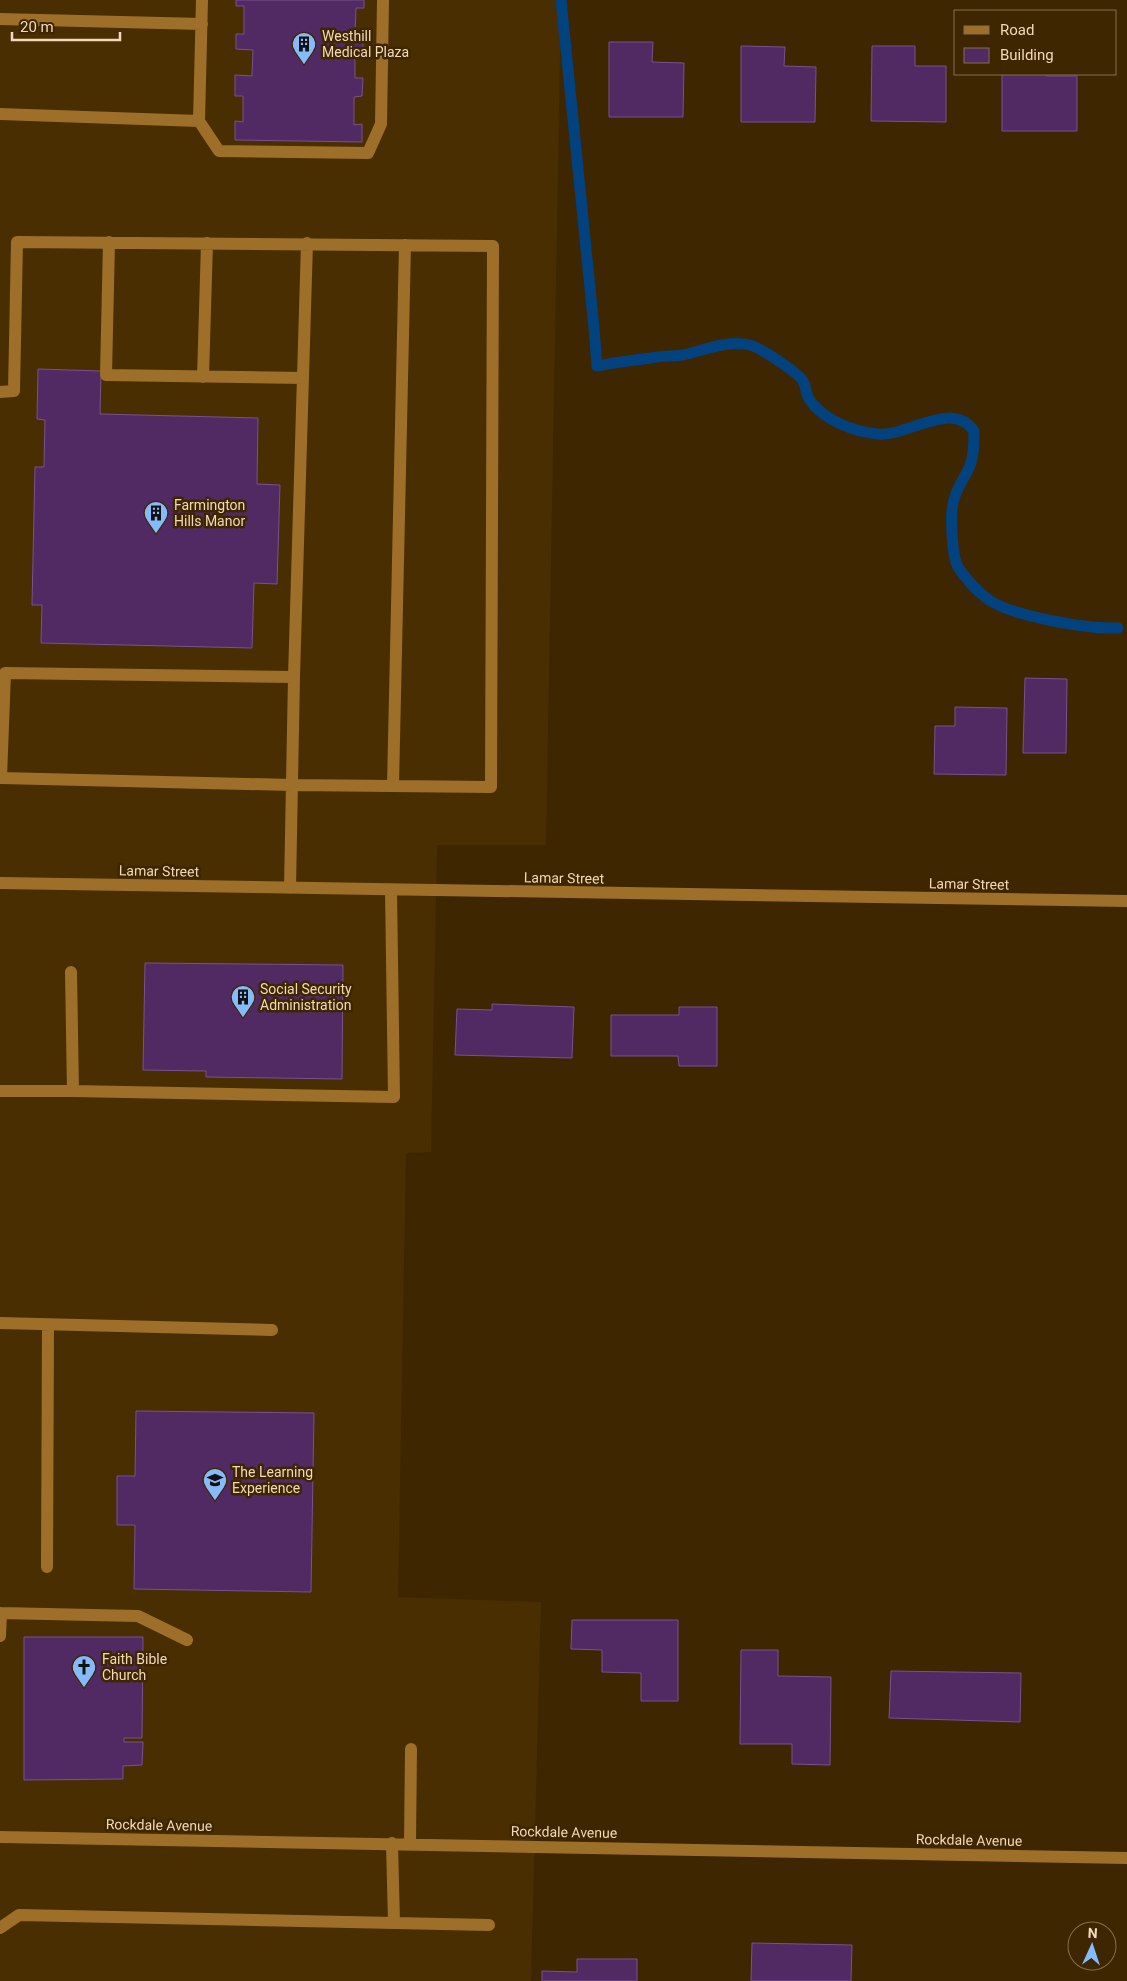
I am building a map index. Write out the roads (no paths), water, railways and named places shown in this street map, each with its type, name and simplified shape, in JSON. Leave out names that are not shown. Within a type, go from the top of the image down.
[{"type":"street","points":[[202,0],[200,121],[220,151],[368,153],[381,124],[383,0]]},
{"type":"street","points":[[0,19],[202,24]]},
{"type":"street","points":[[0,114],[200,121]]},
{"type":"street","points":[[0,392],[14,391],[17,242],[492,246],[491,787],[292,785],[1,778],[5,673],[294,677]]},
{"type":"street","points":[[109,242],[106,374],[303,378]]},
{"type":"street","points":[[203,377],[207,243]]},
{"type":"street","points":[[290,888],[294,677],[307,244]]},
{"type":"street","points":[[393,786],[405,245]]},
{"type":"street","name":"Lamar Street","points":[[0,883],[1127,901]]},
{"type":"street","points":[[0,1091],[394,1097],[391,890]]},
{"type":"street","points":[[71,972],[73,1091]]},
{"type":"street","points":[[0,1323],[272,1330]]},
{"type":"street","points":[[47,1567],[48,1325]]},
{"type":"street","points":[[0,1636],[0,1613],[138,1616],[187,1640]]},
{"type":"street","points":[[410,1844],[411,1749]]},
{"type":"street","name":"Rockdale Avenue","points":[[0,1837],[1127,1858]]},
{"type":"street","points":[[392,1843],[394,1923]]},
{"type":"street","points":[[0,1928],[19,1916],[489,1925]]},
{"type":"waterway","points":[[561,0],[597,366],[661,356],[683,355],[718,346],[750,345],[794,372],[803,381],[808,397],[815,406],[831,419],[849,428],[878,434],[890,433],[942,419],[954,418],[965,422],[974,431],[974,445],[971,464],[958,488],[953,504],[952,539],[954,556],[958,567],[976,589],[989,600],[1016,612],[1071,624],[1118,628]]},
{"type":"place","name":"Westhill Medical Plaza","points":[[304,65]]},
{"type":"place","name":"Farmington Hills Manor","points":[[156,534]]},
{"type":"place","name":"Social Security Administration","points":[[243,1018]]},
{"type":"place","name":"The Learning Experience","points":[[215,1501]]},
{"type":"place","name":"Faith Bible Church","points":[[84,1688]]}]
